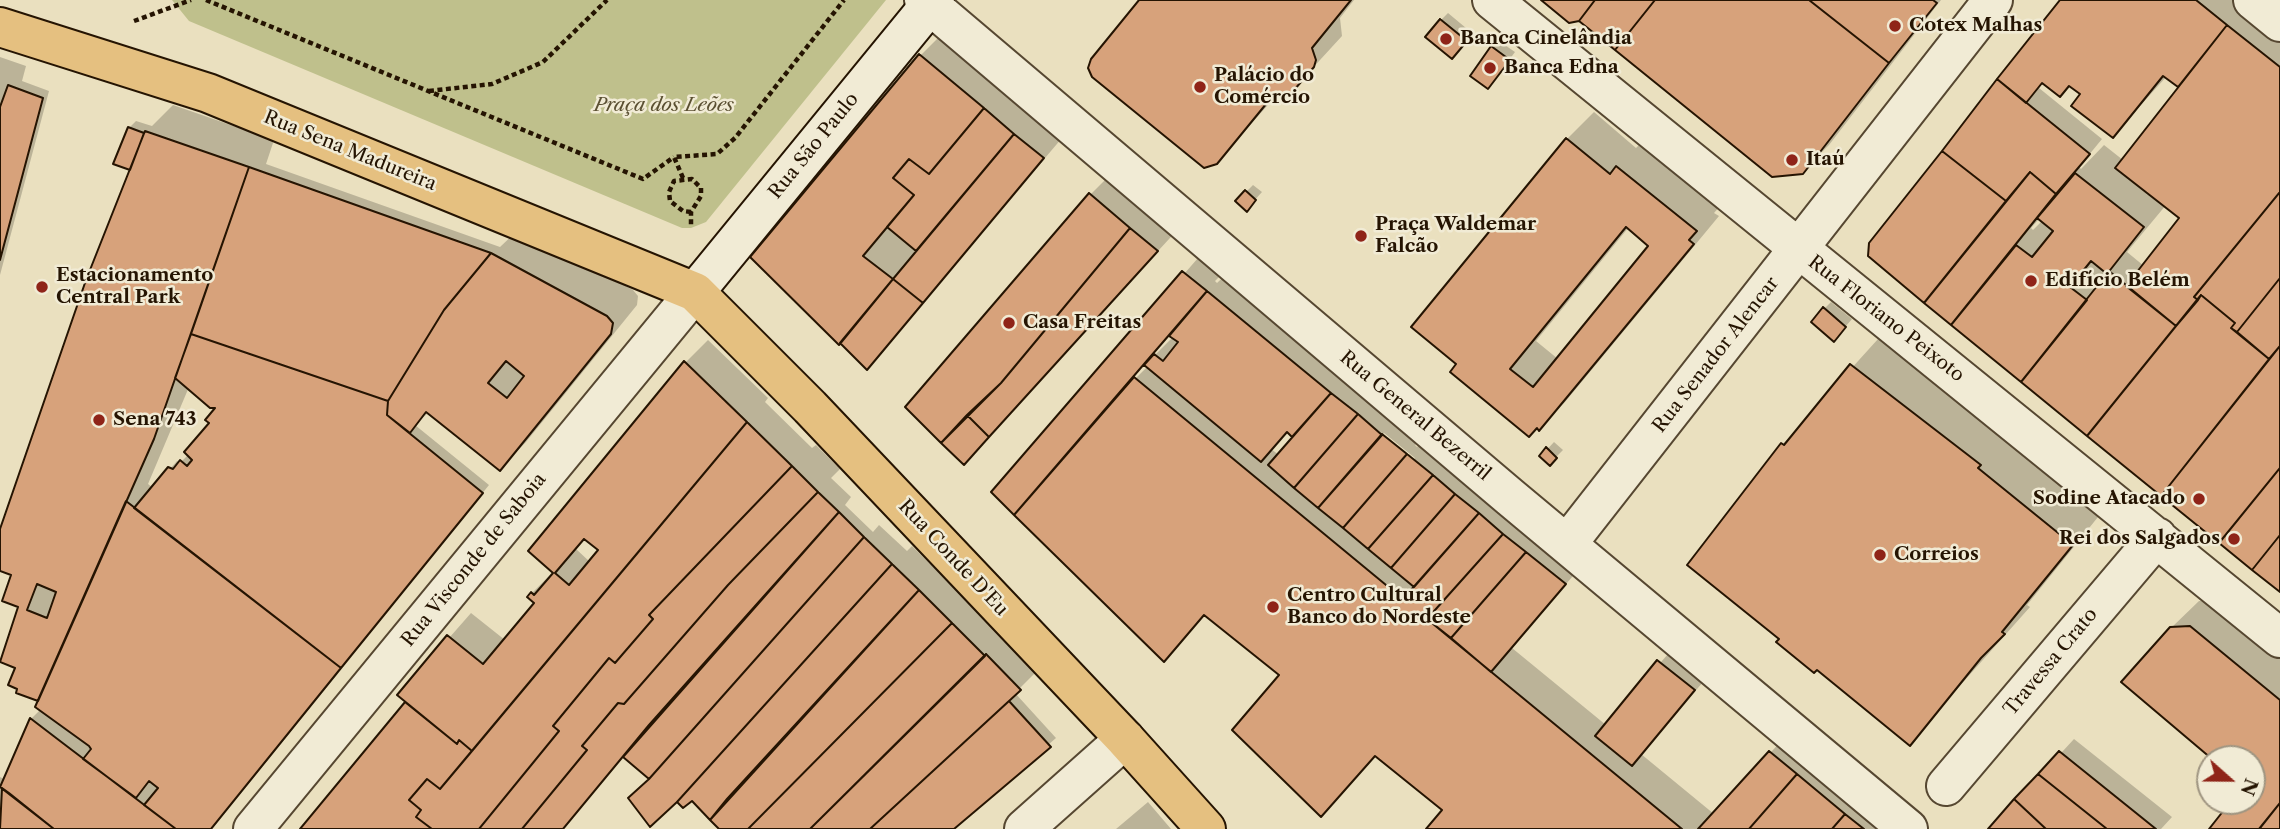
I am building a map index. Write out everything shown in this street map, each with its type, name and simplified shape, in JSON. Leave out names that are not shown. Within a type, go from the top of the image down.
[{"type":"main road","name":"Rua Sena Madureira","points":[[0,27],[208,93],[695,292]]},
{"type":"main road","name":"Rua Conde D'Eu","points":[[695,292],[802,398],[1206,829]]},
{"type":"street","name":"Rua Floriano Peixoto","points":[[1492,0],[2280,638]]},
{"type":"street","name":"Rua Senador Alencar","points":[[1567,544],[1993,0]]},
{"type":"street","points":[[2253,0],[2280,22]]},
{"type":"street","name":"Rua São Paulo","points":[[695,292],[930,1]]},
{"type":"street","name":"Rua General Bezerril","points":[[930,1],[1567,544],[1908,829]]},
{"type":"street","name":"Rua Visconde de Saboia","points":[[253,829],[695,292]]},
{"type":"street","name":"Travessa Crato","points":[[1946,786],[2157,537]]},
{"type":"street","points":[[1024,829],[1125,740]]},
{"type":"path","points":[[127,24],[191,0]]},
{"type":"path","points":[[206,0],[643,179],[674,157],[717,154],[735,138],[844,0]]},
{"type":"path","points":[[428,91],[492,83],[543,62],[607,0]]},
{"type":"path","points":[[674,157],[684,178]]},
{"type":"path","points":[[684,178],[692,179],[701,188],[701,196],[691,212],[683,211],[670,201],[669,192],[674,181],[684,178]]},
{"type":"green space","name":"Praça dos Leões","points":[[172,0],[886,0],[706,222],[691,228],[682,228],[189,21]]},
{"type":"building","name":"Palácio do Comércio","points":[[1139,0],[1351,0],[1312,48],[1316,60],[1314,67],[1288,97],[1271,98],[1217,164],[1204,168],[1092,77],[1088,68],[1091,59]]},
{"type":"building","points":[[1541,0],[1595,0],[1579,21],[1569,23]]},
{"type":"building","points":[[1595,0],[1655,0],[1615,50],[1579,21]]},
{"type":"building","points":[[1655,0],[1809,0],[1889,63],[1803,174],[1772,177],[1615,50]]},
{"type":"building","points":[[1809,0],[1933,0],[1937,3],[1889,63]]},
{"type":"building","points":[[2060,0],[2196,0],[2227,25],[2178,87],[2163,76],[2113,138],[2071,106],[2080,94],[2069,86],[2060,97],[2042,83],[2026,103],[1997,79]]},
{"type":"building","name":"Banca Cinelândia","points":[[1440,19],[1467,41],[1452,59],[1425,37]]},
{"type":"building","points":[[2227,25],[2280,67],[2280,192],[2194,297],[2198,300],[2176,326],[2126,286],[2179,218],[2115,168]]},
{"type":"building","name":"Banca Edna","points":[[1491,46],[1510,60],[1488,89],[1470,76]]},
{"type":"building","points":[[919,54],[984,108],[929,174],[909,159],[893,178],[914,195],[863,256],[893,279],[839,345],[750,257]]},
{"type":"building","points":[[1997,79],[2090,154],[2056,194],[2030,172],[2006,201],[1942,151]]},
{"type":"building","points":[[8,85],[43,98],[0,260],[0,107]]},
{"type":"building","points":[[984,108],[1014,134],[916,251],[887,227],[914,195],[893,178],[909,159],[929,174]]},
{"type":"building","points":[[128,127],[144,133],[130,170],[113,164]]},
{"type":"building","name":"Sena 743","points":[[145,131],[249,167],[154,439],[38,701],[16,693],[17,689],[8,685],[15,668],[0,662],[18,607],[2,601],[11,575],[0,571],[0,529],[86,280]],"holes":[[[37,584],[56,592],[47,618],[27,610]]]},
{"type":"building","points":[[1014,134],[1044,158],[923,303],[893,279]]},
{"type":"building","points":[[1566,138],[1610,174],[1616,166],[1697,231],[1689,240],[1694,244],[1539,431],[1537,428],[1529,437],[1450,372],[1456,364],[1411,327]],"holes":[[[1626,227],[1648,246],[1533,387],[1510,369]]]},
{"type":"building","points":[[1942,151],[2006,201],[1924,303],[1868,256],[1869,243]]},
{"type":"building","points":[[249,167],[491,253],[444,310],[388,401],[191,334]]},
{"type":"building","points":[[2030,172],[2056,194],[1951,325],[1924,303]]},
{"type":"building","name":"Edifício Belém","points":[[2075,173],[2144,227],[2107,274],[2091,261],[2070,287],[2087,300],[2021,382],[1951,325],[2016,245],[2032,257],[2053,231],[2037,218]]},
{"type":"building","points":[[1245,190],[1256,200],[1247,212],[1235,201]]},
{"type":"building","points":[[2280,192],[2280,278],[2237,332],[2231,328],[2235,323],[2201,295],[2198,300],[2194,297]]},
{"type":"building","points":[[1089,193],[1130,228],[1001,383],[941,443],[905,407]]},
{"type":"building","points":[[1130,228],[1158,251],[989,437],[967,415],[1001,383]]},
{"type":"building","points":[[491,253],[607,316],[613,323],[611,334],[500,471],[426,412],[410,433],[387,415],[388,401],[444,310]],"holes":[[[506,361],[524,376],[507,398],[488,383]]]},
{"type":"building","points":[[1182,271],[1207,291],[1014,515],[991,492]]},
{"type":"building","points":[[2109,271],[2176,326],[2087,436],[2021,382]]},
{"type":"building","points":[[2280,278],[2280,346],[2269,359],[2237,332]]},
{"type":"building","points":[[893,279],[923,303],[867,370],[840,343]]},
{"type":"building","points":[[1207,291],[1331,393],[1292,437],[1287,432],[1261,462],[1144,365],[1154,354],[1163,361],[1178,342],[1169,336]]},
{"type":"building","points":[[2201,295],[2235,323],[2231,328],[2269,359],[2161,496],[2087,436]]},
{"type":"building","points":[[1823,307],[1846,327],[1834,342],[1811,322]]},
{"type":"building","points":[[191,334],[388,401],[387,415],[483,493],[341,668],[134,508],[168,467],[173,469],[180,460],[187,466],[192,460],[184,452],[209,423],[205,420],[215,408],[210,408],[175,378]]},
{"type":"building","points":[[2280,346],[2280,468],[2219,543],[2161,496]]},
{"type":"building","points":[[684,361],[747,422],[472,751],[459,740],[457,744],[397,695],[447,635],[483,664],[534,603],[527,597],[531,592],[534,595],[553,573],[528,551]],"holes":[[[584,539],[598,550],[569,585],[555,573]]]},
{"type":"building","name":"Correios","points":[[1850,364],[1981,465],[1978,468],[2073,545],[2002,632],[2005,634],[1981,658],[1910,746],[1817,670],[1814,673],[1776,642],[1779,639],[1687,565],[1781,443],[1784,445]]},
{"type":"building","name":"Centro Cultural Banco do Nordeste","points":[[1134,377],[1403,599],[1479,513],[1503,534],[1427,619],[1682,829],[1426,829],[1442,810],[1375,756],[1321,817],[1232,730],[1279,675],[1204,615],[1164,662],[1014,515]]},
{"type":"building","points":[[1331,393],[1358,414],[1294,488],[1268,465]]},
{"type":"building","points":[[1358,414],[1382,435],[1318,508],[1294,488]]},
{"type":"building","points":[[967,415],[989,437],[964,465],[941,443]]},
{"type":"building","points":[[747,422],[792,466],[649,615],[653,619],[615,663],[609,658],[553,726],[559,731],[479,829],[432,829],[416,817],[421,810],[409,800],[427,779],[440,789]]},
{"type":"building","points":[[1382,434],[1407,454],[1343,528],[1318,508]]},
{"type":"building","points":[[1546,447],[1557,458],[1550,466],[1539,456]]},
{"type":"building","points":[[1407,454],[1433,475],[1368,549],[1343,528]]},
{"type":"building","points":[[792,466],[818,492],[728,585],[624,704],[618,703],[582,746],[587,750],[522,829],[479,829],[559,731],[553,726],[609,658],[615,663],[653,619],[649,615]]},
{"type":"building","points":[[2280,468],[2280,535],[2252,570],[2219,543]]},
{"type":"building","points":[[1433,475],[1455,494],[1391,568],[1368,549]]},
{"type":"building","points":[[818,492],[839,512],[649,725],[563,829],[522,829],[587,750],[582,746],[618,703],[624,704],[728,585]]},
{"type":"building","points":[[1455,494],[1479,513],[1414,587],[1391,568]]},
{"type":"building","points":[[126,501],[341,668],[211,829],[176,829],[144,805],[158,788],[149,781],[136,798],[83,759],[91,749],[89,746],[35,707]]},
{"type":"building","points":[[839,512],[864,537],[649,779],[623,757]]},
{"type":"building","points":[[1503,534],[1526,552],[1451,638],[1427,619]]},
{"type":"building","points":[[2280,535],[2280,592],[2252,570]]},
{"type":"building","points":[[864,537],[892,564],[677,802],[650,827],[628,798],[649,779]]},
{"type":"building","points":[[1526,552],[1566,584],[1491,672],[1451,638]]},
{"type":"building","points":[[892,564],[919,590],[710,820],[692,801],[683,808],[677,802]]},
{"type":"building","points":[[919,590],[952,623],[748,829],[719,829],[710,820],[727,799]]},
{"type":"building","points":[[952,623],[985,656],[810,829],[748,829]]},
{"type":"building","points":[[2190,626],[2280,700],[2280,803],[2259,829],[2209,829],[2220,815],[2266,815],[2266,745],[2196,745],[2121,682],[2170,627]]},
{"type":"building","points":[[986,654],[1021,690],[870,829],[810,829]]},
{"type":"building","points":[[1657,660],[1695,690],[1632,766],[1595,736]]},
{"type":"building","points":[[1009,701],[1051,747],[954,829],[870,829]]},
{"type":"building","points":[[405,702],[457,744],[459,740],[472,751],[440,789],[427,779],[409,800],[421,810],[416,817],[432,829],[300,829]]},
{"type":"building","points":[[30,718],[176,829],[54,829],[0,787]]},
{"type":"building","points":[[1769,751],[1797,774],[1749,829],[1698,829]]},
{"type":"building","points":[[2059,751],[2156,829],[2107,829],[2038,774]]},
{"type":"building","points":[[1797,774],[1845,814],[1832,829],[1749,829]]},
{"type":"building","points":[[2038,774],[2107,829],[2046,829],[2014,799]]},
{"type":"building","points":[[2,788],[9,793],[54,829],[0,829]]},
{"type":"building","points":[[2014,799],[2046,829],[1988,829]]},
{"type":"building","points":[[2280,803],[2280,829],[2259,829],[2261,827]]},
{"type":"building","points":[[1845,814],[1864,829],[1832,829]]},
{"type":"place","name":"Cotex Malhas","points":[[1895,26]]},
{"type":"place","name":"Banca Cinelândia","points":[[1446,39]]},
{"type":"place","name":"Banca Edna","points":[[1490,68]]},
{"type":"place","name":"Palácio do Comércio","points":[[1200,87]]},
{"type":"place","name":"Itaú","points":[[1792,160]]},
{"type":"place","name":"Praça Waldemar Falcão","points":[[1361,236]]},
{"type":"place","name":"Edifício Belém","points":[[2031,281]]},
{"type":"place","name":"Estacionamento Central Park","points":[[42,287]]},
{"type":"place","name":"Casa Freitas","points":[[1009,323]]},
{"type":"place","name":"Sena 743","points":[[99,420]]},
{"type":"place","name":"Sodine Atacado","points":[[2199,499]]},
{"type":"place","name":"Rei dos Salgados","points":[[2234,539]]},
{"type":"place","name":"Correios","points":[[1880,555]]},
{"type":"place","name":"Centro Cultural Banco do Nordeste","points":[[1273,607]]}]
